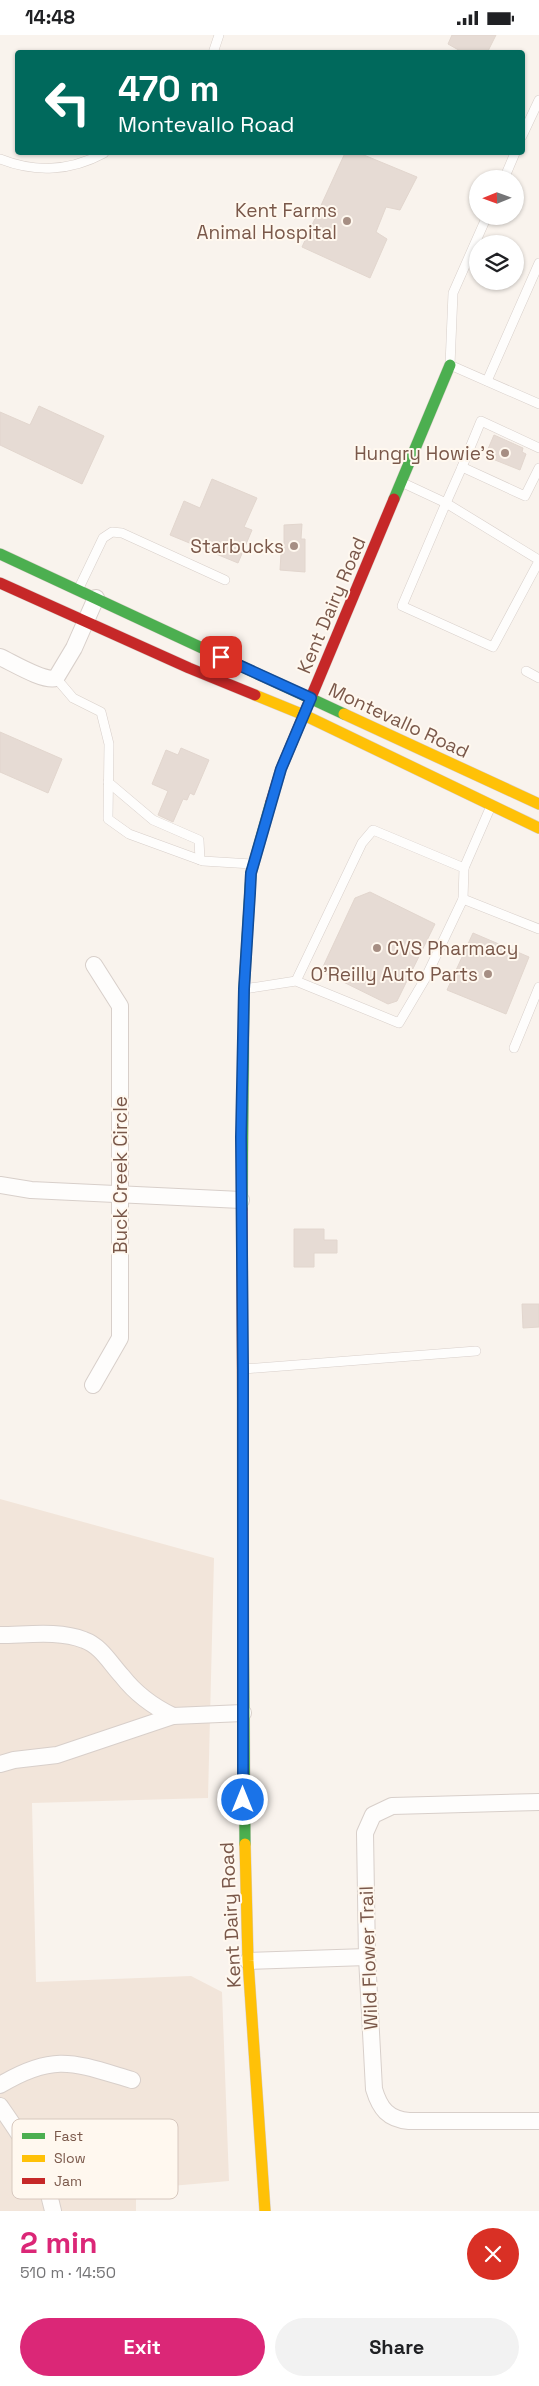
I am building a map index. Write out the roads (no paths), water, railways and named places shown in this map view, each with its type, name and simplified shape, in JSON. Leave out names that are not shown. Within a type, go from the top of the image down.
[{"type":"street","name":"Kent Dairy Road","points":[[265,2211],[248,1961],[244,1853],[242,1199],[244,989],[251,873],[281,769],[450,365]]},
{"type":"street","name":"Montevallo Road","points":[[0,554],[539,804]]},
{"type":"street","name":"Montevallo Road","points":[[0,583],[189,668],[304,715],[539,828]]},
{"type":"street","points":[[0,657],[42,677],[51,680],[56,678],[74,649],[96,598]]},
{"type":"street","name":"Buck Creek Circle","points":[[93,1385],[120,1337],[120,1006],[94,965]]},
{"type":"street","points":[[0,1185],[31,1190],[242,1199]]},
{"type":"street","points":[[0,1635],[76,1637],[93,1644],[142,1698],[173,1715]]},
{"type":"street","points":[[0,1764],[14,1760],[57,1755],[173,1715],[243,1713]]},
{"type":"street","name":"Wild Flower Trail","points":[[539,1802],[407,1804],[392,1806],[374,1815],[365,1833],[367,1957],[374,2089],[378,2103],[388,2115],[398,2120],[539,2121]]},
{"type":"street","points":[[248,1961],[367,1957]]},
{"type":"street","points":[[0,2085],[29,2070],[55,2063],[93,2069],[132,2080]]},
{"type":"street","points":[[0,2106],[12,2123]]},
{"type":"street","points":[[49,2199],[53,2211]]},
{"type":"lane","points":[[214,50],[219,35]]},
{"type":"lane","points":[[525,130],[539,100]]},
{"type":"lane","points":[[0,159],[27,167],[52,169],[71,167],[99,155]]},
{"type":"lane","points":[[508,170],[514,155]]},
{"type":"lane","points":[[483,225],[453,293],[450,365],[539,404]]},
{"type":"lane","points":[[487,381],[539,263]]},
{"type":"lane","points":[[401,481],[446,503],[539,560],[493,647],[402,606],[446,503],[462,467],[481,421],[539,448]]},
{"type":"lane","points":[[462,467],[525,496],[539,468]]},
{"type":"lane","points":[[78,590],[103,538],[112,532],[122,533],[226,580]]},
{"type":"lane","points":[[526,671],[539,677]]},
{"type":"lane","points":[[56,678],[73,698],[101,712],[109,744],[108,819],[129,834],[200,861],[254,864]]},
{"type":"lane","points":[[108,782],[153,820],[199,840],[200,861]]},
{"type":"lane","points":[[244,989],[296,981],[399,1023],[425,979],[463,899],[464,868],[491,806]]},
{"type":"lane","points":[[296,981],[362,843],[373,830],[464,868]]},
{"type":"lane","points":[[463,899],[539,929]]},
{"type":"lane","points":[[514,1048],[539,987]]},
{"type":"lane","points":[[243,1369],[476,1351]]},
{"type":"place","name":"Kent Farms Animal Hospital","points":[[347,221]]},
{"type":"place","name":"Hungry Howie's","points":[[505,453]]},
{"type":"place","name":"Starbucks","points":[[294,546]]},
{"type":"place","name":"CVS Pharmacy","points":[[377,948]]},
{"type":"place","name":"O'Reilly Auto Parts","points":[[488,974]]}]
